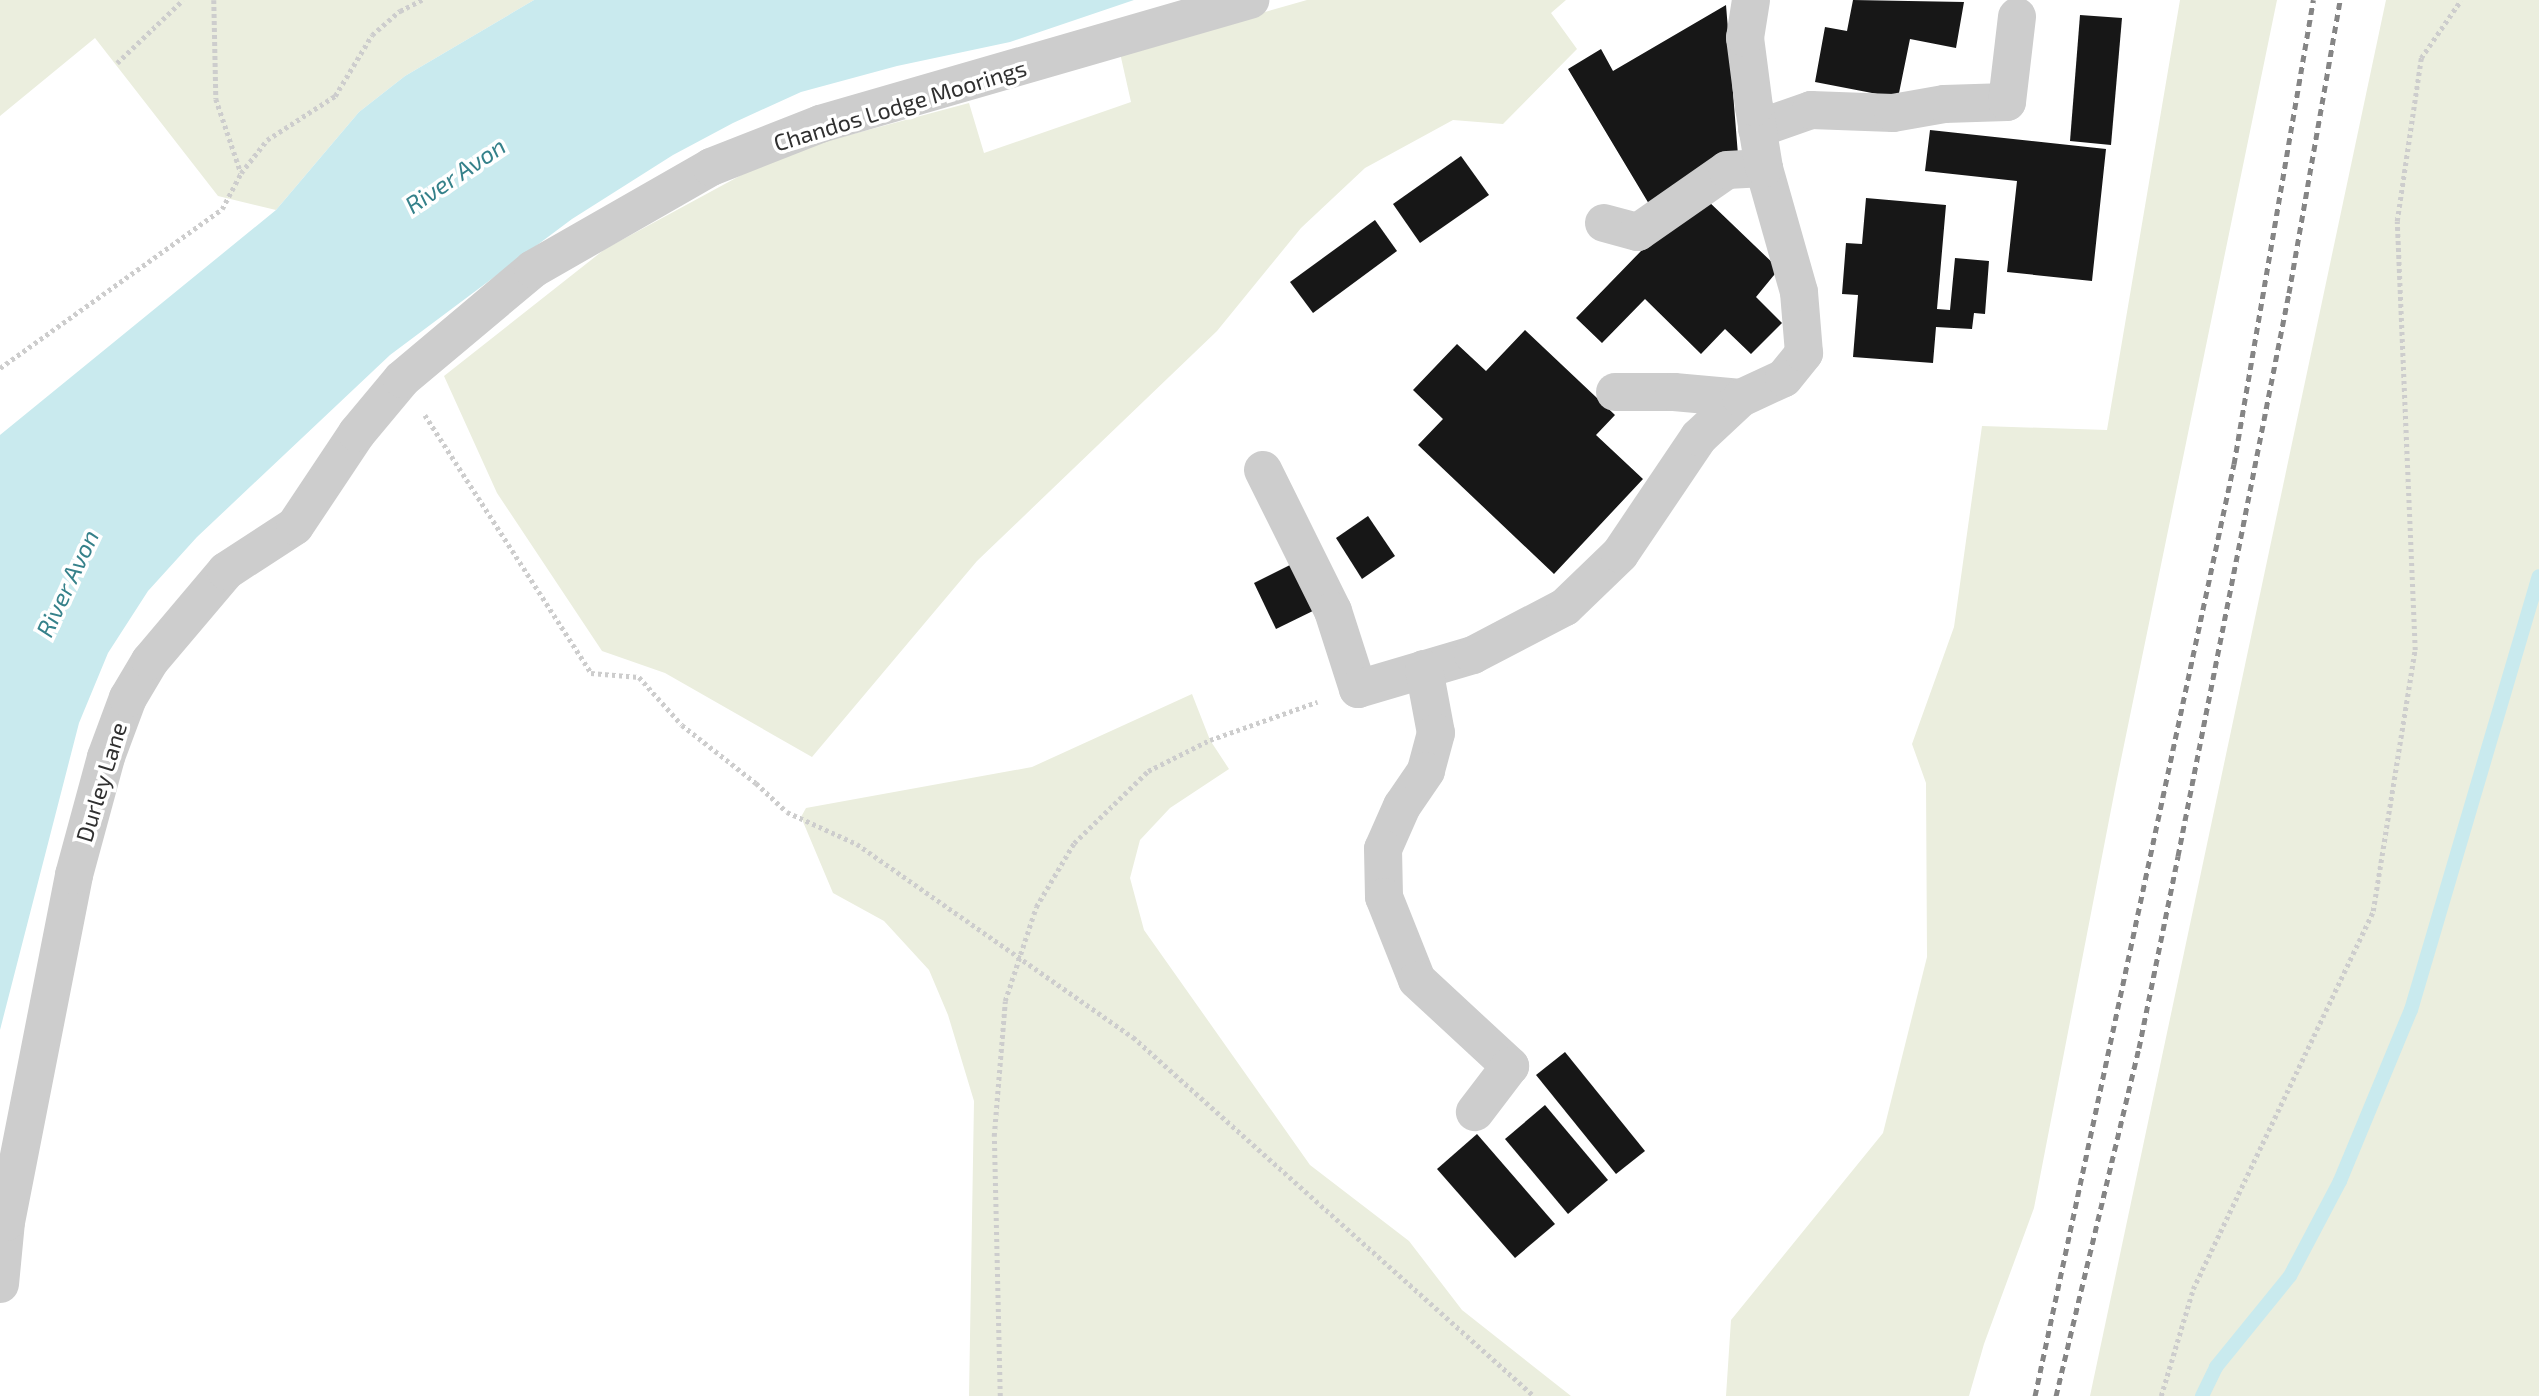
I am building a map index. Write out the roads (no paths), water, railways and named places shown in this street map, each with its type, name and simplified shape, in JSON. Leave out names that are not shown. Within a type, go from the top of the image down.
[{"type":"street","name":"Chandos Lodge Moorings","points":[[402,379],[533,269],[711,167],[820,124],[1251,0]]},
{"type":"street","points":[[1263,470],[1333,611],[1357,689],[1473,655],[1565,607],[1620,554],[1699,437],[1741,398],[1784,378],[1804,353],[1799,292],[1764,168],[1757,129],[1745,38],[1751,0]]},
{"type":"street","points":[[1757,129],[1811,110],[1893,113],[1944,104],[2007,102],[2017,17]]},
{"type":"street","points":[[1604,223],[1638,232],[1727,170],[1764,168]]},
{"type":"street","name":"Durley Lane","points":[[0,1284],[6,1222],[74,875],[106,757],[128,698],[150,661],[226,570],[295,526],[357,433],[402,379]]},
{"type":"street","points":[[1615,392],[1674,392],[1741,398]]},
{"type":"street","points":[[1424,669],[1436,733],[1426,771],[1402,806],[1383,849],[1384,897],[1417,980],[1510,1066],[1475,1112]]},
{"type":"water","name":"River Avon","points":[[534,0],[1134,0],[1010,42],[897,66],[801,92],[733,123],[673,155],[572,219],[390,355],[197,537],[148,591],[108,653],[79,723],[0,1030],[0,435],[276,210],[359,112],[405,76]]},
{"type":"waterway","points":[[2202,1396],[2216,1367],[2290,1276],[2340,1181],[2411,1010],[2539,576]]},
{"type":"railway","points":[[2035,1396],[2234,464],[2313,0]]},
{"type":"railway","points":[[2056,1396],[2139,1048],[2289,293],[2340,0]]}]
